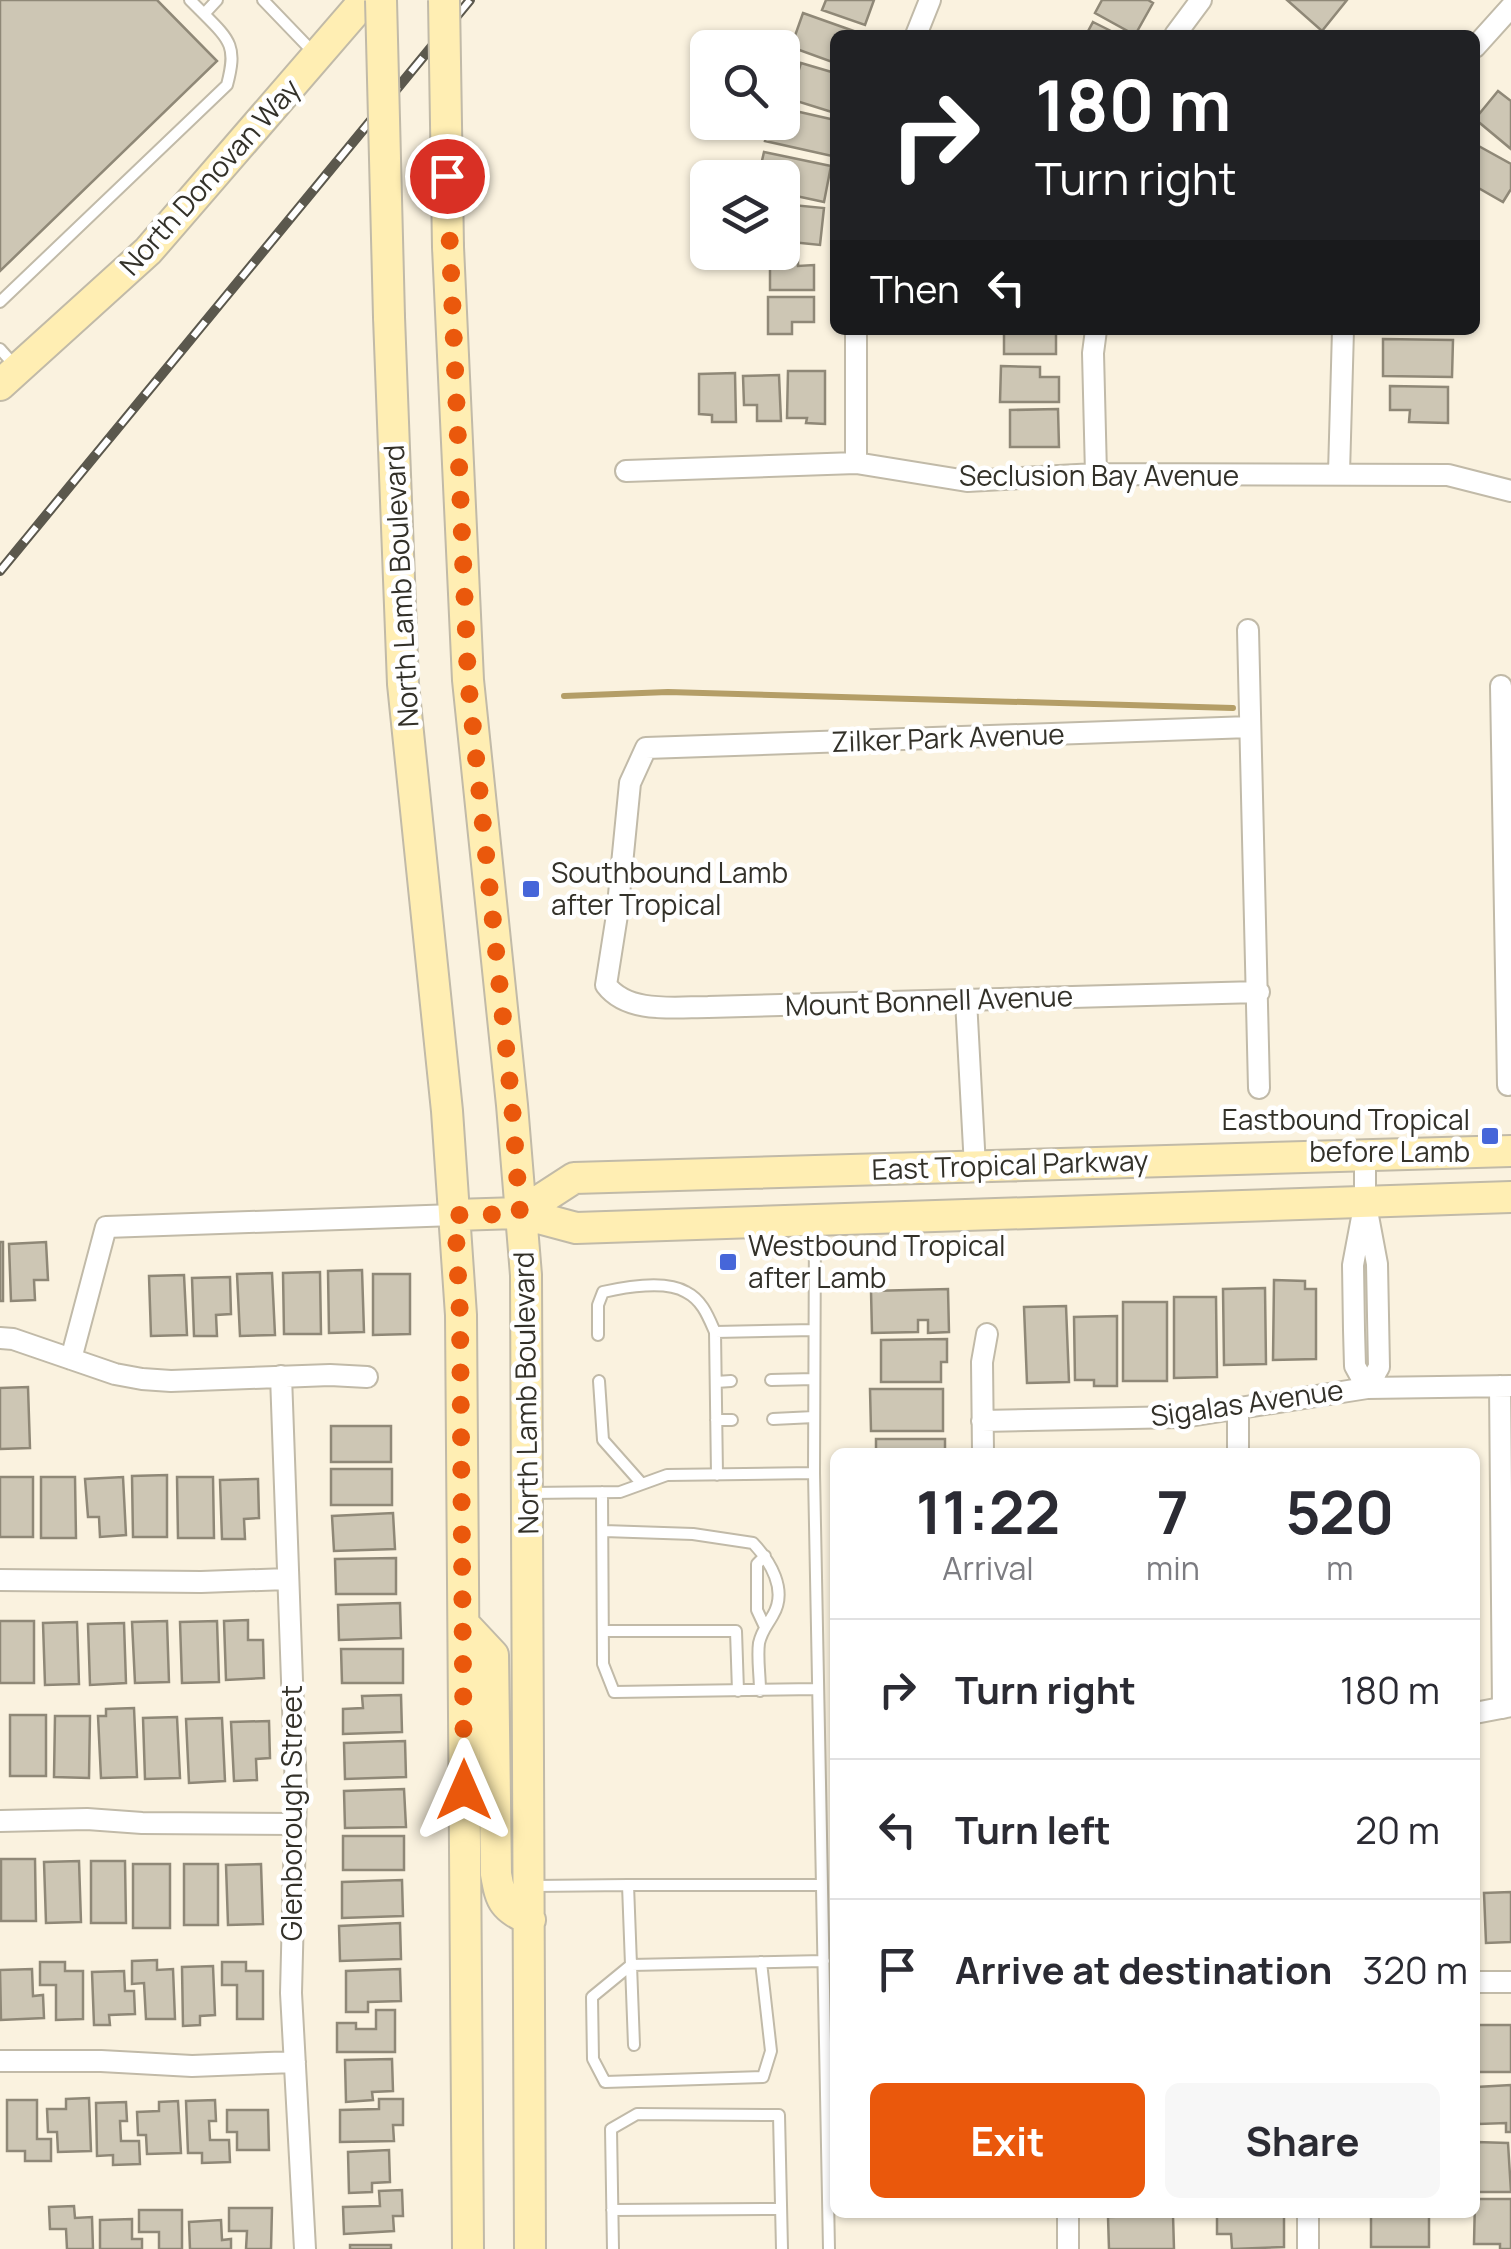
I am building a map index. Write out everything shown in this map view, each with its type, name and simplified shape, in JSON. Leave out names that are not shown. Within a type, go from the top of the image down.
[{"type":"main road","name":"North Donovan Way","points":[[6,367],[148,251],[365,0]]},
{"type":"main road","name":"North Lamb Boulevard","points":[[381,0],[403,684],[455,1215],[460,1315],[468,2249]]},
{"type":"main road","name":"North Lamb Boulevard","points":[[444,0],[448,246],[468,680],[526,1275],[530,2249]]},
{"type":"main road","name":"East Tropical Parkway","points":[[520,1214],[574,1178],[1511,1151]]},
{"type":"main road","name":"East Tropical Parkway","points":[[455,1215],[520,1214],[576,1228],[1511,1197]]},
{"type":"main road","points":[[464,1624],[493,1655],[496,1874],[500,1894],[507,1908],[530,1920]]},
{"type":"street","points":[[918,30],[930,0]]},
{"type":"street","points":[[1179,30],[1201,0]]},
{"type":"street","points":[[1480,41],[1511,7]]},
{"type":"street","points":[[856,335],[856,464]]},
{"type":"street","points":[[1095,335],[1096,474]]},
{"type":"street","points":[[1339,473],[1343,335]]},
{"type":"street","name":"Seclusion Bay Avenue","points":[[626,471],[856,464],[966,481],[1096,474],[1448,475],[1511,492]]},
{"type":"street","points":[[1248,630],[1259,1088]]},
{"type":"street","points":[[1501,686],[1507,752],[1508,1085]]},
{"type":"street","name":"Zilker Park Avenue","points":[[606,985],[630,783],[646,748],[1250,727]]},
{"type":"street","name":"Mount Bonnell Avenue","points":[[606,985],[628,1003],[656,1006],[1259,992]]},
{"type":"street","points":[[966,1000],[975,1167]]},
{"type":"street","points":[[1365,1154],[1365,1200],[1353,1265],[1355,1366],[1367,1388]]},
{"type":"street","name":"East Tropical Parkway","points":[[71,1359],[106,1227],[455,1215]]},
{"type":"street","points":[[982,1448],[982,1362],[987,1334]]},
{"type":"street","points":[[0,1338],[142,1379],[367,1377]]},
{"type":"street","name":"Glenborough Street","points":[[280,1376],[296,1824],[291,1992],[305,2249]]},
{"type":"street","points":[[1480,1713],[1507,1707],[1505,1386]]},
{"type":"street","name":"Sigalas Avenue","points":[[982,1421],[1183,1417],[1367,1388],[1505,1386]]},
{"type":"street","points":[[1238,1409],[1238,1448]]},
{"type":"street","points":[[0,1580],[288,1579]]},
{"type":"street","points":[[0,1821],[296,1824]]},
{"type":"street","points":[[1480,1982],[1511,1982]]},
{"type":"street","points":[[0,2060],[192,2066],[294,2062]]},
{"type":"street","points":[[1068,2218],[1068,2249]]},
{"type":"street","points":[[1308,2218],[1308,2249]]},
{"type":"lane","points":[[0,302],[227,86],[234,60],[230,40],[190,0]]},
{"type":"lane","points":[[204,14],[217,0]]},
{"type":"lane","points":[[263,0],[318,58]]},
{"type":"lane","points":[[815,1221],[817,1689],[830,2249]]},
{"type":"lane","points":[[598,1336],[598,1305],[604,1292],[619,1288],[685,1290],[706,1310],[715,1332],[717,1474]]},
{"type":"lane","points":[[715,1332],[814,1330]]},
{"type":"lane","points":[[771,1380],[814,1379]]},
{"type":"lane","points":[[599,1381],[603,1440],[642,1484]]},
{"type":"lane","points":[[716,1382],[731,1381]]},
{"type":"lane","points":[[773,1418],[814,1418]]},
{"type":"lane","points":[[716,1420],[732,1420]]},
{"type":"lane","points":[[528,1494],[620,1492],[667,1476],[814,1473]]},
{"type":"lane","points":[[602,1492],[603,1664],[614,1692],[817,1689]]},
{"type":"lane","points":[[604,1531],[636,1530],[753,1543],[773,1568],[778,1596],[758,1646],[760,1691]]},
{"type":"lane","points":[[764,1625],[757,1610],[757,1564],[765,1556]]},
{"type":"lane","points":[[603,1631],[736,1631],[738,1691]]},
{"type":"lane","points":[[530,1886],[820,1885]]},
{"type":"lane","points":[[628,1886],[634,2045]]},
{"type":"lane","points":[[762,1962],[771,2051],[762,2077],[605,2082],[592,2059],[592,1998],[631,1965],[762,1962],[824,1961]]},
{"type":"lane","points":[[613,2249],[611,2129],[636,2114],[779,2115],[782,2249]]},
{"type":"lane","points":[[612,2210],[781,2209]]},
{"type":"building","points":[[0,0],[157,0],[217,61],[0,271]]},
{"type":"building","points":[[826,0],[874,0],[865,25],[822,10]]},
{"type":"building","points":[[1102,0],[1153,3],[1138,30],[1126,30],[1095,13]]},
{"type":"building","points":[[1287,0],[1347,0],[1321,30]]},
{"type":"building","points":[[803,13],[851,30],[830,30],[830,61],[800,50],[797,30]]},
{"type":"building","points":[[1093,22],[1109,30],[1089,30]]},
{"type":"building","points":[[801,63],[830,72],[830,111],[800,102]]},
{"type":"building","points":[[1498,91],[1511,101],[1511,149],[1480,123],[1480,113]]},
{"type":"building","points":[[800,112],[830,119],[830,156],[765,141],[800,140]]},
{"type":"building","points":[[1480,147],[1511,164],[1511,189],[1503,202],[1480,189]]},
{"type":"building","points":[[764,152],[830,166],[824,202],[800,197],[800,160],[762,160]]},
{"type":"building","points":[[800,206],[824,208],[820,245],[800,243]]},
{"type":"building","points":[[814,265],[814,290],[770,290],[770,270],[800,270],[800,266]]},
{"type":"building","points":[[768,297],[814,297],[814,322],[792,322],[792,334],[768,334]]},
{"type":"building","points":[[1004,335],[1056,335],[1056,354],[1004,354]]},
{"type":"building","points":[[1383,339],[1453,340],[1452,377],[1383,376]]},
{"type":"building","points":[[1001,366],[1040,367],[1040,377],[1059,377],[1059,402],[1000,402]]},
{"type":"building","points":[[788,371],[825,371],[825,424],[806,423],[807,418],[787,418]]},
{"type":"building","points":[[735,373],[736,422],[712,422],[712,415],[699,414],[699,374]]},
{"type":"building","points":[[779,375],[781,421],[757,421],[757,405],[744,405],[743,376]]},
{"type":"building","points":[[1390,386],[1448,387],[1448,423],[1409,422],[1410,410],[1390,410]]},
{"type":"building","points":[[1058,409],[1059,447],[1010,447],[1010,410]]},
{"type":"building","points":[[3,1242],[3,1301],[0,1301]]},
{"type":"building","points":[[46,1242],[48,1280],[34,1280],[35,1300],[11,1301],[9,1244]]},
{"type":"building","points":[[362,1270],[364,1332],[329,1333],[328,1271]]},
{"type":"building","points":[[320,1272],[321,1334],[284,1334],[283,1273]]},
{"type":"building","points":[[272,1273],[275,1335],[240,1336],[237,1274]]},
{"type":"building","points":[[373,1274],[410,1274],[410,1334],[373,1335]]},
{"type":"building","points":[[184,1275],[187,1335],[151,1336],[149,1276]]},
{"type":"building","points":[[230,1277],[231,1314],[216,1315],[217,1336],[194,1336],[192,1278]]},
{"type":"building","points":[[1274,1280],[1305,1281],[1305,1289],[1316,1289],[1316,1359],[1273,1360]]},
{"type":"building","points":[[1265,1288],[1266,1364],[1224,1365],[1223,1289]]},
{"type":"building","points":[[948,1289],[949,1332],[928,1333],[928,1320],[918,1320],[918,1332],[872,1333],[871,1291]]},
{"type":"building","points":[[1174,1297],[1216,1297],[1217,1377],[1174,1378]]},
{"type":"building","points":[[1123,1302],[1167,1302],[1167,1381],[1123,1381]]},
{"type":"building","points":[[1066,1306],[1069,1382],[1027,1383],[1024,1307]]},
{"type":"building","points":[[1117,1316],[1117,1386],[1094,1386],[1094,1380],[1075,1380],[1074,1317]]},
{"type":"building","points":[[947,1339],[947,1362],[941,1362],[941,1382],[881,1382],[881,1340]]},
{"type":"building","points":[[28,1387],[30,1448],[0,1449],[0,1388]]},
{"type":"building","points":[[870,1389],[943,1389],[943,1431],[871,1431]]},
{"type":"building","points":[[331,1426],[391,1426],[391,1462],[331,1462]]},
{"type":"building","points":[[876,1439],[945,1439],[945,1448],[876,1448]]},
{"type":"building","points":[[331,1469],[392,1469],[392,1505],[331,1505]]},
{"type":"building","points":[[167,1475],[167,1537],[133,1537],[132,1476]]},
{"type":"building","points":[[0,1477],[33,1477],[33,1537],[0,1537]]},
{"type":"building","points":[[41,1477],[75,1477],[76,1538],[41,1538]]},
{"type":"building","points":[[123,1477],[126,1535],[100,1537],[99,1517],[88,1517],[85,1479]]},
{"type":"building","points":[[177,1477],[213,1477],[214,1538],[178,1538]]},
{"type":"building","points":[[258,1479],[259,1518],[244,1519],[245,1539],[222,1539],[220,1480]]},
{"type":"building","points":[[393,1513],[395,1549],[334,1551],[332,1516]]},
{"type":"building","points":[[396,1558],[396,1594],[336,1594],[335,1559]]},
{"type":"building","points":[[400,1603],[401,1638],[339,1640],[338,1605]]},
{"type":"building","points":[[248,1620],[248,1640],[263,1640],[264,1678],[226,1680],[224,1621]]},
{"type":"building","points":[[0,1621],[34,1621],[34,1683],[0,1683]]},
{"type":"building","points":[[167,1621],[169,1682],[135,1683],[132,1622]]},
{"type":"building","points":[[217,1621],[219,1682],[182,1683],[180,1622]]},
{"type":"building","points":[[77,1622],[79,1684],[45,1685],[43,1623]]},
{"type":"building","points":[[124,1623],[126,1683],[90,1685],[88,1624]]},
{"type":"building","points":[[341,1649],[403,1649],[403,1683],[342,1683]]},
{"type":"building","points":[[401,1695],[402,1732],[343,1734],[343,1709],[363,1708],[362,1696]]},
{"type":"building","points":[[134,1708],[137,1777],[101,1778],[98,1716],[106,1716],[106,1709]]},
{"type":"building","points":[[10,1715],[46,1715],[46,1776],[10,1776]]},
{"type":"building","points":[[55,1716],[90,1716],[89,1778],[54,1777]]},
{"type":"building","points":[[177,1717],[180,1778],[145,1779],[143,1718]]},
{"type":"building","points":[[222,1718],[225,1781],[189,1783],[186,1719]]},
{"type":"building","points":[[269,1721],[270,1758],[256,1759],[257,1780],[234,1781],[231,1722]]},
{"type":"building","points":[[405,1741],[406,1777],[345,1779],[344,1743]]},
{"type":"building","points":[[404,1789],[406,1827],[345,1828],[344,1791]]},
{"type":"building","points":[[343,1836],[404,1836],[404,1870],[343,1870]]},
{"type":"building","points":[[1,1859],[35,1859],[36,1921],[1,1921]]},
{"type":"building","points":[[79,1861],[81,1922],[46,1923],[44,1862]]},
{"type":"building","points":[[91,1861],[125,1861],[126,1923],[91,1923]]},
{"type":"building","points":[[133,1864],[170,1864],[170,1928],[133,1928]]},
{"type":"building","points":[[184,1864],[218,1864],[218,1925],[184,1925]]},
{"type":"building","points":[[261,1864],[263,1924],[228,1925],[226,1865]]},
{"type":"building","points":[[402,1880],[403,1916],[342,1918],[342,1882]]},
{"type":"building","points":[[1511,1892],[1511,1942],[1486,1943],[1484,1893]]},
{"type":"building","points":[[400,1923],[401,1959],[340,1961],[339,1926]]},
{"type":"building","points":[[157,1960],[157,1970],[173,1969],[175,2019],[146,2019],[144,1983],[132,1984],[132,1961]]},
{"type":"building","points":[[40,1962],[65,1962],[65,1971],[83,1971],[83,2019],[56,2020],[56,1985],[40,1985]]},
{"type":"building","points":[[222,1962],[246,1962],[246,1971],[263,1971],[263,2019],[237,2019],[237,1985],[222,1985]]},
{"type":"building","points":[[213,1966],[215,2015],[200,2016],[200,2025],[183,2026],[182,1967]]},
{"type":"building","points":[[32,1969],[33,1996],[43,1995],[44,2018],[1,2020],[0,1970]]},
{"type":"building","points":[[400,1969],[401,2001],[368,2002],[368,2012],[346,2012],[346,1971]]},
{"type":"building","points":[[124,1971],[125,1991],[134,1991],[135,2014],[109,2015],[110,2025],[94,2025],[92,1972]]},
{"type":"building","points":[[376,2010],[395,2010],[395,2052],[337,2052],[337,2023],[356,2023],[356,2029],[376,2029]]},
{"type":"building","points":[[1480,2025],[1511,2025],[1511,2072],[1480,2072]]},
{"type":"building","points":[[392,2059],[393,2091],[372,2092],[373,2100],[346,2102],[345,2060]]},
{"type":"building","points":[[1511,2085],[1511,2132],[1506,2132],[1506,2123],[1480,2124],[1480,2087]]},
{"type":"building","points":[[89,2098],[91,2151],[58,2152],[57,2132],[48,2132],[47,2109],[66,2109],[66,2099]]},
{"type":"building","points":[[379,2099],[403,2099],[403,2125],[393,2125],[394,2141],[340,2142],[340,2110],[379,2109]]},
{"type":"building","points":[[7,2100],[37,2100],[37,2139],[51,2139],[51,2161],[25,2161],[25,2151],[7,2151]]},
{"type":"building","points":[[215,2100],[216,2121],[209,2121],[210,2140],[229,2140],[230,2162],[202,2163],[202,2153],[188,2153],[186,2101]]},
{"type":"building","points":[[178,2101],[181,2153],[147,2154],[146,2135],[138,2135],[137,2112],[159,2111],[159,2102]]},
{"type":"building","points":[[126,2102],[127,2121],[120,2121],[121,2141],[139,2141],[140,2164],[113,2165],[113,2155],[97,2156],[96,2103]]},
{"type":"building","points":[[227,2110],[268,2110],[269,2150],[237,2150],[237,2132],[227,2132]]},
{"type":"building","points":[[1480,2142],[1508,2143],[1511,2192],[1480,2192]]},
{"type":"building","points":[[389,2150],[390,2182],[372,2183],[372,2192],[349,2193],[348,2152]]},
{"type":"building","points":[[402,2190],[403,2216],[393,2216],[394,2231],[344,2234],[343,2207],[380,2206],[379,2191]]},
{"type":"building","points":[[1480,2199],[1511,2199],[1511,2249],[1500,2249],[1500,2244],[1474,2244]]},
{"type":"building","points":[[74,2206],[75,2218],[92,2217],[93,2249],[67,2249],[66,2229],[50,2229],[49,2207]]},
{"type":"building","points":[[229,2208],[272,2208],[271,2249],[246,2249],[247,2231],[229,2231]]},
{"type":"building","points":[[139,2210],[182,2210],[182,2249],[159,2249],[159,2232],[139,2232]]},
{"type":"building","points":[[1108,2218],[1173,2218],[1174,2249],[1109,2249]]},
{"type":"building","points":[[1217,2218],[1284,2218],[1284,2247],[1232,2249],[1231,2234],[1217,2234]]},
{"type":"building","points":[[1371,2218],[1429,2218],[1429,2247],[1371,2247]]},
{"type":"building","points":[[132,2219],[132,2239],[142,2239],[142,2249],[100,2249],[100,2220]]},
{"type":"building","points":[[221,2220],[222,2240],[231,2239],[231,2249],[190,2249],[189,2222]]},
{"type":"building","points":[[350,2245],[391,2245],[391,2249],[350,2249]]},
{"type":"waterway","points":[[564,696],[668,692],[1233,708]]},
{"type":"railway","points":[[0,571],[470,0]]},
{"type":"place","name":"Southbound Lamb after Tropical","points":[[531,889]]},
{"type":"place","name":"Eastbound Tropical before Lamb","points":[[1490,1136]]},
{"type":"place","name":"Westbound Tropical after Lamb","points":[[728,1262]]},
{"type":"route","points":[[447,176],[468,680],[520,1214],[455,1215],[460,1315],[464,1790]]}]
